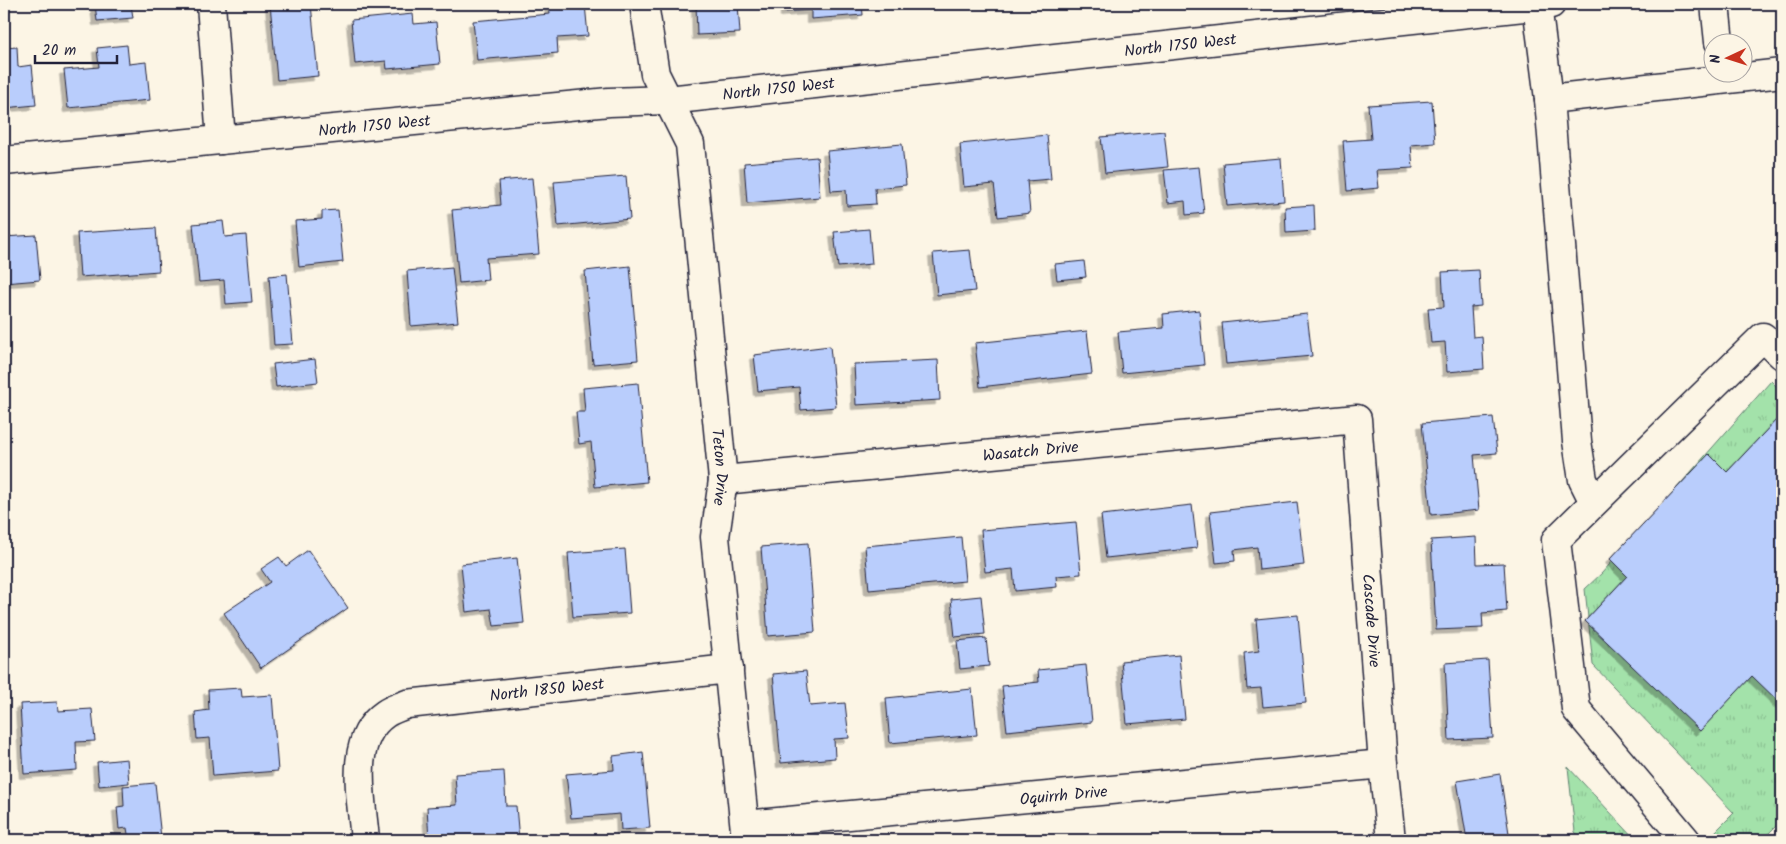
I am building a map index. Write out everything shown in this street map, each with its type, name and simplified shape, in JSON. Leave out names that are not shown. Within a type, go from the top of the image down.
[{"type":"street","points":[[211,4],[221,140]]},
{"type":"street","name":"Teton Drive","points":[[644,4],[654,74],[690,144],[723,480],[716,537],[745,833]]},
{"type":"street","points":[[1544,4],[1577,441],[1583,480],[1594,502]]},
{"type":"street","name":"North 1750 West","points":[[4,161],[609,102],[668,100],[1544,4]]},
{"type":"street","points":[[1715,4],[1718,32]]},
{"type":"street","points":[[1754,74],[1782,73]]},
{"type":"street","points":[[1550,99],[1704,78]]},
{"type":"street","points":[[1686,840],[1576,709],[1556,540],[1763,336],[1782,354]]},
{"type":"street","name":"Cascade Drive","points":[[1338,420],[1357,418],[1383,764],[1391,840]]},
{"type":"street","name":"Wasatch Drive","points":[[723,480],[1338,420]]},
{"type":"street","name":"North 1850 West","points":[[364,840],[360,755],[372,727],[386,713],[407,704],[729,669]]},
{"type":"street","name":"Oquirrh Drive","points":[[745,833],[1383,764]]},
{"type":"green space","points":[[1771,381],[1782,392],[1782,820],[1762,840],[1707,840],[1734,813],[1593,665],[1585,589],[1602,573]]},
{"type":"green space","points":[[1568,767],[1636,840],[1583,840],[1575,832]]},
{"type":"building","points":[[95,4],[131,4],[133,18],[97,21]]},
{"type":"building","points":[[270,4],[311,4],[318,76],[277,80]]},
{"type":"building","points":[[549,4],[585,4],[588,36],[557,38],[558,53],[477,60],[473,21],[550,14]]},
{"type":"building","points":[[696,4],[738,4],[740,33],[697,35]]},
{"type":"building","points":[[785,4],[862,4],[863,15],[811,19],[811,10],[785,12]]},
{"type":"building","points":[[413,14],[414,24],[436,22],[440,64],[387,69],[386,61],[355,64],[351,20]]},
{"type":"building","points":[[127,45],[129,64],[146,62],[150,100],[68,108],[64,70],[99,67],[97,48]]},
{"type":"building","points":[[17,47],[18,67],[32,65],[36,105],[4,108],[4,48]]},
{"type":"building","points":[[1432,101],[1435,143],[1411,145],[1413,168],[1377,170],[1379,188],[1347,191],[1343,141],[1371,139],[1368,105]]},
{"type":"building","points":[[1164,131],[1168,167],[1105,173],[1101,137]]},
{"type":"building","points":[[1047,135],[1051,179],[1027,181],[1030,213],[998,217],[994,184],[964,187],[960,144]]},
{"type":"building","points":[[902,144],[906,185],[875,188],[876,204],[847,206],[846,190],[831,191],[827,151]]},
{"type":"building","points":[[817,157],[820,197],[747,203],[744,163]]},
{"type":"building","points":[[1281,158],[1284,201],[1227,206],[1223,163]]},
{"type":"building","points":[[1199,167],[1204,213],[1186,215],[1185,201],[1168,203],[1164,170]]},
{"type":"building","points":[[626,176],[630,219],[558,226],[554,182]]},
{"type":"building","points":[[532,178],[539,254],[486,258],[488,280],[459,283],[452,210],[501,205],[499,181]]},
{"type":"building","points":[[1314,205],[1315,231],[1286,233],[1285,207]]},
{"type":"building","points":[[338,210],[343,262],[299,267],[295,221],[322,219],[322,211]]},
{"type":"building","points":[[223,221],[225,237],[246,235],[252,302],[226,304],[224,280],[199,282],[193,224]]},
{"type":"building","points":[[156,228],[159,271],[80,277],[77,233]]},
{"type":"building","points":[[869,229],[872,264],[838,267],[834,232]]},
{"type":"building","points":[[36,235],[40,280],[4,283],[4,237]]},
{"type":"building","points":[[970,250],[975,291],[937,295],[933,253]]},
{"type":"building","points":[[1084,261],[1086,277],[1057,280],[1055,264]]},
{"type":"building","points":[[630,266],[638,360],[593,364],[585,271]]},
{"type":"building","points":[[452,267],[458,322],[411,326],[407,271]]},
{"type":"building","points":[[1479,270],[1481,306],[1471,307],[1473,337],[1482,336],[1484,369],[1447,372],[1445,342],[1431,343],[1428,308],[1444,307],[1442,272]]},
{"type":"building","points":[[287,274],[293,344],[274,345],[269,276]]},
{"type":"building","points":[[1199,310],[1204,365],[1122,373],[1118,332],[1164,328],[1163,314]]},
{"type":"building","points":[[1307,314],[1312,356],[1226,364],[1222,323]]},
{"type":"building","points":[[1087,331],[1092,374],[980,387],[975,343]]},
{"type":"building","points":[[830,346],[836,407],[801,410],[799,387],[758,391],[754,355]]},
{"type":"building","points":[[315,359],[318,382],[276,387],[273,364]]},
{"type":"building","points":[[938,360],[940,400],[856,405],[854,364]]},
{"type":"building","points":[[638,383],[647,482],[595,487],[591,442],[579,444],[576,412],[585,412],[583,388]]},
{"type":"building","points":[[1493,417],[1497,453],[1474,455],[1479,510],[1431,515],[1422,423]]},
{"type":"building","points":[[1778,418],[1782,421],[1782,482],[1777,487],[1782,493],[1782,705],[1752,676],[1700,731],[1585,621],[1627,576],[1610,559],[1709,454],[1727,472]]},
{"type":"building","points":[[1297,502],[1304,565],[1259,570],[1257,547],[1234,550],[1235,561],[1216,563],[1210,512]]},
{"type":"building","points":[[1192,505],[1197,548],[1106,558],[1101,515]]},
{"type":"building","points":[[1076,522],[1081,574],[1056,576],[1057,587],[1015,591],[1013,569],[985,572],[981,530]]},
{"type":"building","points":[[961,537],[965,581],[869,590],[865,546]]},
{"type":"building","points":[[1476,537],[1477,564],[1504,563],[1507,611],[1482,613],[1483,628],[1436,630],[1431,540]]},
{"type":"building","points":[[808,543],[815,632],[768,636],[761,547]]},
{"type":"building","points":[[625,549],[630,613],[573,617],[568,553]]},
{"type":"building","points":[[308,550],[348,608],[261,668],[224,613],[270,582],[261,569],[279,557],[286,566]]},
{"type":"building","points":[[517,558],[524,623],[494,626],[491,609],[466,612],[461,564]]},
{"type":"building","points":[[981,596],[985,634],[955,637],[951,599]]},
{"type":"building","points":[[1298,615],[1306,703],[1263,707],[1261,688],[1247,689],[1244,653],[1259,651],[1256,619]]},
{"type":"building","points":[[986,638],[989,666],[960,669],[957,641]]},
{"type":"building","points":[[1179,655],[1185,719],[1127,724],[1121,661]]},
{"type":"building","points":[[1488,660],[1493,738],[1449,740],[1445,663]]},
{"type":"building","points":[[1086,665],[1092,722],[1007,731],[1002,686],[1039,682],[1038,670]]},
{"type":"building","points":[[806,671],[810,706],[845,703],[849,738],[834,739],[835,758],[781,763],[773,674]]},
{"type":"building","points":[[241,688],[242,697],[272,695],[278,771],[213,776],[210,738],[197,739],[195,712],[209,710],[208,690]]},
{"type":"building","points":[[972,689],[977,735],[890,743],[886,698]]},
{"type":"building","points":[[57,702],[58,711],[92,709],[95,741],[76,742],[77,770],[24,774],[20,704]]},
{"type":"building","points":[[643,752],[650,828],[621,830],[620,814],[571,818],[566,774],[614,770],[613,756]]},
{"type":"building","points":[[127,759],[129,783],[99,786],[97,762]]},
{"type":"building","points":[[504,771],[506,806],[516,806],[519,840],[429,840],[427,807],[457,805],[455,774]]},
{"type":"building","points":[[1500,774],[1510,840],[1467,840],[1457,781]]},
{"type":"building","points":[[155,783],[161,838],[129,840],[127,828],[119,829],[117,807],[124,806],[123,786]]}]
